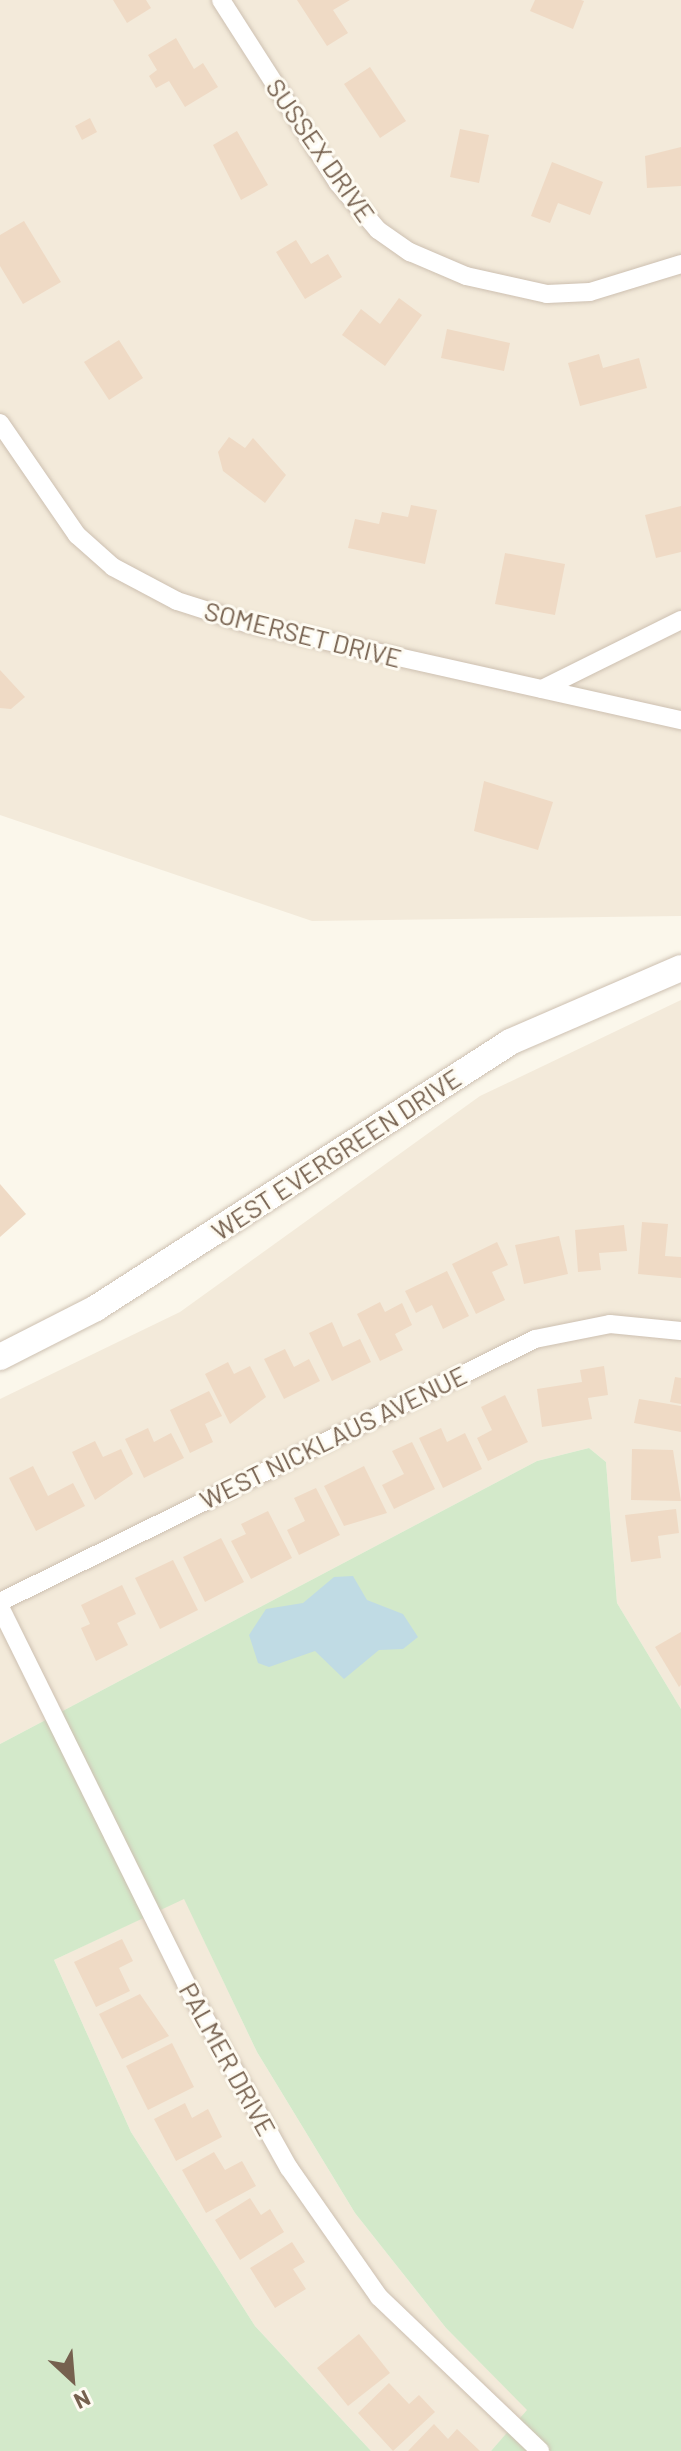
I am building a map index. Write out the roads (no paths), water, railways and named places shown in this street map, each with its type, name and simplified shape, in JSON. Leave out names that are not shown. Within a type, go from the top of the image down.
[{"type":"street","name":"SUSSEX DRIVE","points":[[221,0],[338,183],[378,230],[410,252],[466,276],[547,294],[590,292],[681,264]]},
{"type":"street","name":"SOMERSET DRIVE","points":[[0,423],[77,535],[155,591],[246,623],[681,720]]},
{"type":"street","points":[[542,689],[681,620]]},
{"type":"street","name":"WEST EVERGREEN DRIVE","points":[[0,1357],[96,1308],[510,1042],[681,968]]},
{"type":"street","name":"WEST NICKLAUS AVENUE","points":[[0,1605],[535,1339],[610,1324],[681,1331]]},
{"type":"street","name":"PALMER DRIVE","points":[[0,1605],[186,1984],[289,2168],[379,2297],[540,2451]]},
{"type":"water","points":[[353,1576],[367,1600],[403,1614],[418,1637],[403,1649],[379,1650],[344,1679],[315,1651],[269,1667],[258,1663],[249,1635],[266,1609],[303,1603],[334,1577]]}]
